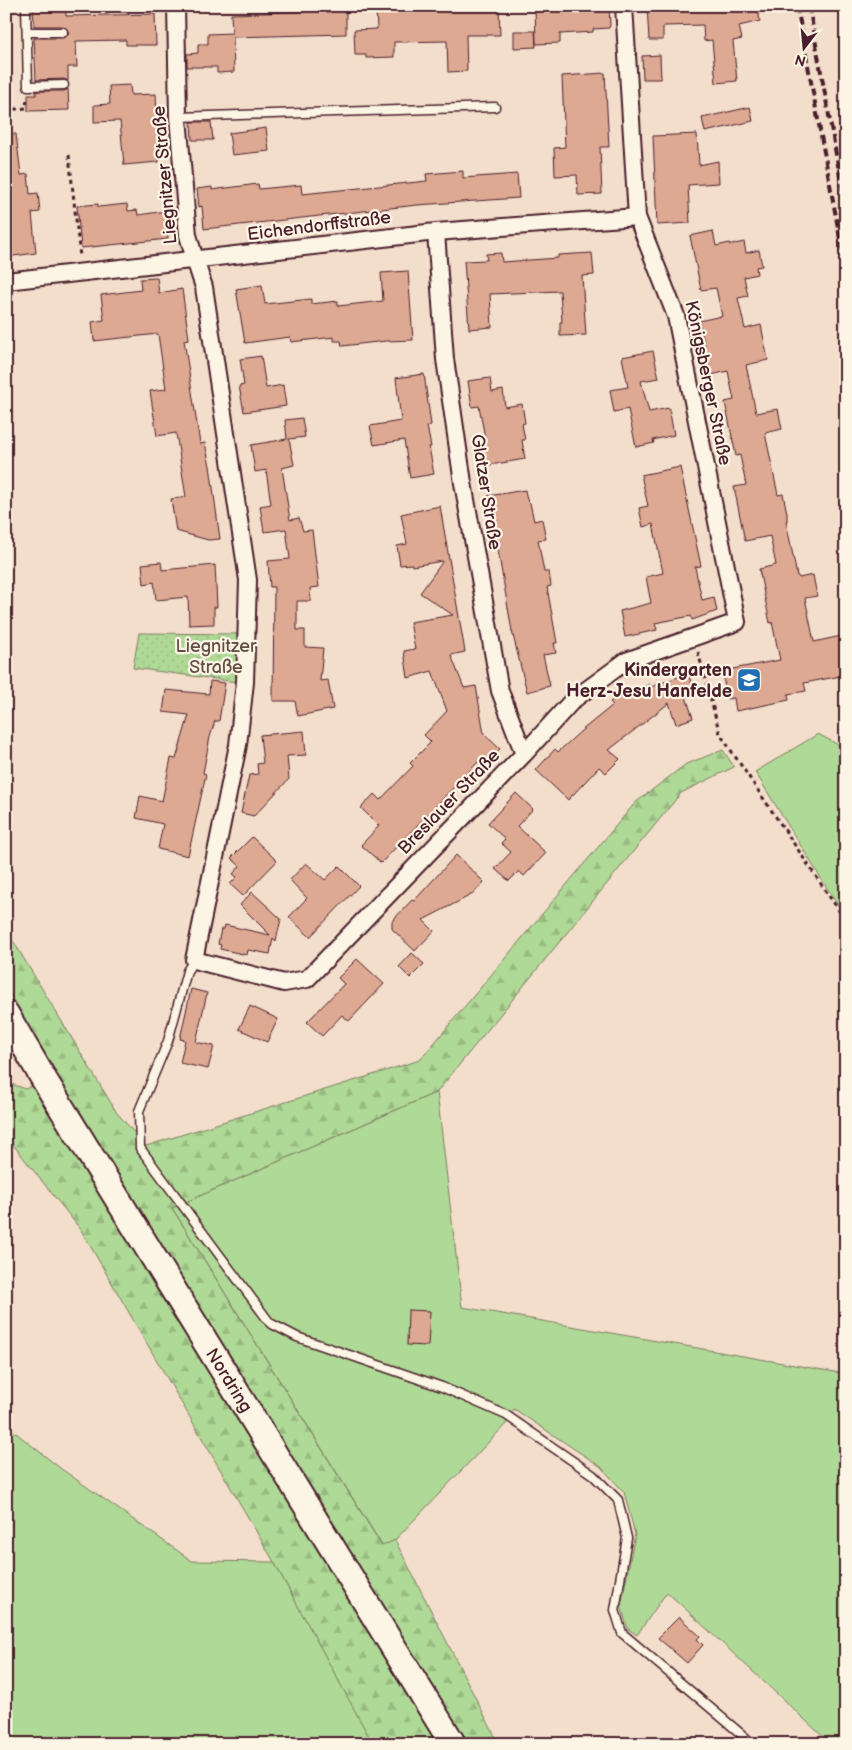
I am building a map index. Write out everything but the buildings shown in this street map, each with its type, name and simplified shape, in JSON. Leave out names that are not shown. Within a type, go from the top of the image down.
[{"type":"main road","name":"Nordring","points":[[6,1014],[45,1081],[453,1744]]},
{"type":"street","name":"Liegnitzer Straße","points":[[176,6],[178,117],[188,235],[204,287],[248,580],[245,682],[238,745],[194,960]]},
{"type":"street","name":"Königsberger Straße","points":[[624,6],[636,217],[676,316],[737,622]]},
{"type":"street","name":"Eichendorffstraße","points":[[6,281],[436,232],[636,217]]},
{"type":"street","name":"Glatzer Straße","points":[[436,232],[445,360],[462,483],[500,691],[524,754]]},
{"type":"street","name":"Breslauer Straße","points":[[194,960],[284,983],[307,979],[524,754],[573,700],[626,661],[737,622]]},
{"type":"lane","points":[[26,6],[28,86],[64,85]]},
{"type":"lane","points":[[27,32],[63,32]]},
{"type":"lane","points":[[178,117],[496,108]]},
{"type":"lane","points":[[194,960],[187,971],[168,1042],[139,1111],[140,1148],[145,1156],[270,1323],[297,1337],[442,1387],[506,1415],[593,1475],[618,1500],[627,1538],[615,1610],[622,1633],[754,1744]]},
{"type":"path","points":[[6,110],[26,108],[28,86]]},
{"type":"path","points":[[69,154],[82,273]]},
{"type":"path","points":[[692,638],[698,650],[720,734],[846,921]]},
{"type":"green space","name":"Liegnitzer Straße","points":[[139,633],[240,634],[237,682],[133,668]]},
{"type":"green space","points":[[818,734],[846,749],[845,917],[755,772]]},
{"type":"green space","points":[[723,750],[734,767],[681,793],[437,1092],[172,1208],[382,1546],[395,1540],[499,1744],[373,1744],[274,1562],[81,1230],[6,1136],[6,1082],[26,1089],[55,1072],[6,988],[6,929],[117,1113],[146,1146],[420,1060],[635,803],[686,764]]},
{"type":"green space","points":[[437,1092],[462,1307],[846,1374],[846,1744],[831,1744],[667,1592],[637,1635],[628,1629],[621,1606],[635,1534],[624,1492],[600,1466],[514,1409],[506,1424],[395,1540],[383,1547],[172,1208]]},
{"type":"green space","points":[[6,1425],[60,1468],[192,1561],[274,1562],[374,1744],[6,1744]]},
{"type":"railway","points":[[797,6],[846,271]]},
{"type":"railway","points":[[809,6],[846,209]]},
{"type":"place","name":"Kindergarten Herz-Jesu Hanfelde","points":[[749,680]]}]
